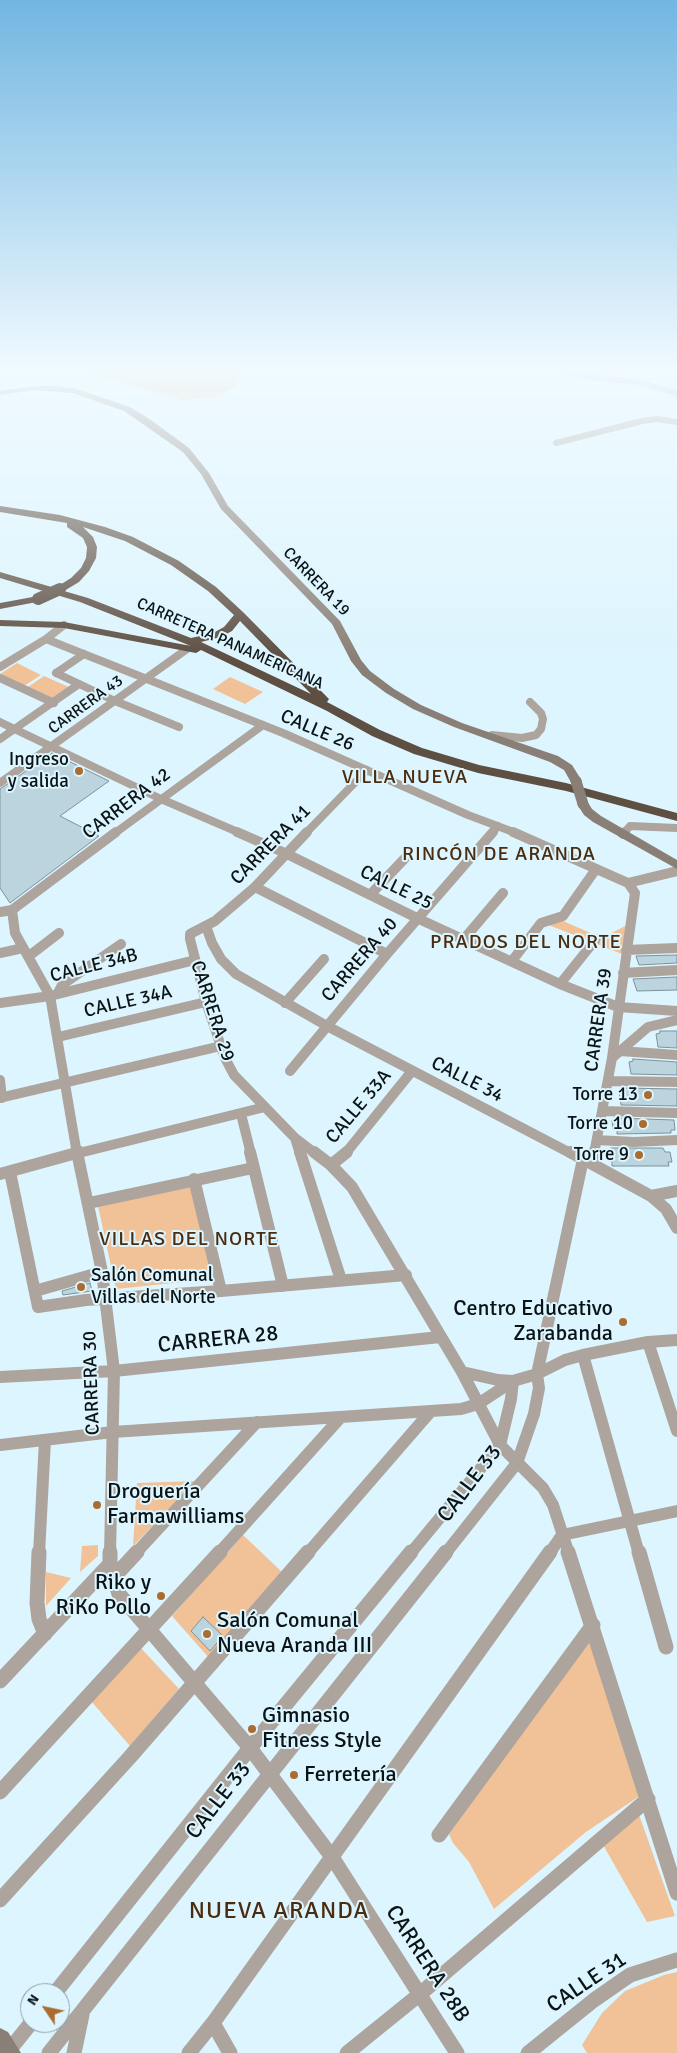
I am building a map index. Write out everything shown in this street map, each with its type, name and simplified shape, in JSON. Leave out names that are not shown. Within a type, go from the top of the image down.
[{"type":"highway","name":"CARRETERA PANAMERICANA","points":[[0,509],[34,513],[101,529],[153,550],[176,563],[212,590],[240,615],[331,708]]},
{"type":"highway","points":[[0,606],[38,599],[60,589],[75,580],[85,569],[91,558],[92,548],[88,538],[79,529],[34,513]]},
{"type":"highway","name":"CARRETERA PANAMERICANA","points":[[0,576],[84,600],[189,645],[217,652],[331,708],[376,733],[418,751],[478,769],[566,787],[677,817]]},
{"type":"highway","points":[[0,622],[64,625],[189,645],[228,629],[240,615]]},
{"type":"street","name":"CARRERA 19","points":[[201,468],[224,507],[336,623],[356,661],[366,673],[416,708],[554,759],[568,768],[576,781],[583,804],[588,812],[677,865]]},
{"type":"street","points":[[0,667],[46,639],[64,625]]},
{"type":"street","name":"CALLE 26","points":[[46,639],[263,725],[539,842],[628,883]]},
{"type":"street","name":"CARRERA 43","points":[[0,783],[146,679],[189,645]]},
{"type":"street","points":[[84,654],[56,673],[115,701],[179,727]]},
{"type":"street","points":[[0,678],[54,703]]},
{"type":"street","name":"CARRERA 43","points":[[0,739],[79,684]]},
{"type":"street","points":[[474,731],[503,737],[522,738],[536,735],[541,729],[543,719],[541,713],[530,702]]},
{"type":"street","name":"CALLE 25","points":[[0,722],[560,984],[618,1007],[677,1011]]},
{"type":"street","name":"CARRERA 42","points":[[12,910],[161,798],[263,725]]},
{"type":"street","name":"CARRERA 41","points":[[190,934],[193,930],[206,926],[255,887],[367,770]]},
{"type":"street","name":"CARRERA 40","points":[[327,1026],[498,826]]},
{"type":"street","points":[[623,834],[630,826],[677,828]]},
{"type":"street","points":[[370,895],[408,855]]},
{"type":"street","points":[[512,962],[541,923],[562,916],[596,869]]},
{"type":"street","points":[[628,883],[677,871]]},
{"type":"street","name":"CARRERA 39","points":[[587,1161],[596,1140],[608,1081],[616,1054],[618,1007],[635,893],[628,883]]},
{"type":"street","points":[[255,887],[387,954]]},
{"type":"street","points":[[464,939],[503,892]]},
{"type":"street","points":[[0,912],[12,910]]},
{"type":"street","name":"CARRERA 30","points":[[12,910],[15,933],[54,994],[58,1037],[76,1153],[89,1203],[102,1272],[114,1371],[111,1571]]},
{"type":"street","name":"CALLE 34","points":[[206,926],[212,943],[222,959],[236,974],[327,1026],[651,1196],[666,1209],[677,1226]]},
{"type":"street","points":[[29,956],[59,933]]},
{"type":"street","name":"CARRERA 29","points":[[190,934],[206,1002],[221,1046],[234,1074],[295,1138],[331,1165],[352,1187],[462,1372],[500,1445],[542,1488],[553,1506],[593,1624],[677,1893]]},
{"type":"street","points":[[560,984],[596,939]]},
{"type":"street","points":[[54,994],[62,985],[121,944]]},
{"type":"street","points":[[0,953],[23,948]]},
{"type":"street","points":[[626,950],[677,948]]},
{"type":"street","points":[[285,1003],[324,959]]},
{"type":"street","name":"CALLE 34B","points":[[0,1003],[54,994],[195,960]]},
{"type":"street","points":[[623,973],[677,970]]},
{"type":"street","name":"CALLE 34A","points":[[58,1037],[206,1002]]},
{"type":"street","points":[[616,1054],[652,1026],[677,1020]]},
{"type":"street","points":[[290,1071],[327,1026]]},
{"type":"street","points":[[652,1026],[677,1027]]},
{"type":"street","points":[[0,1080],[1,1098],[221,1046]]},
{"type":"street","points":[[616,1054],[677,1055]]},
{"type":"street","name":"CALLE 33A","points":[[331,1165],[346,1152],[412,1071]]},
{"type":"street","points":[[608,1081],[677,1082]]},
{"type":"street","points":[[265,1107],[76,1153],[27,1168],[4,1171],[38,1307],[106,1299],[406,1275]]},
{"type":"street","points":[[602,1112],[677,1113]]},
{"type":"street","points":[[241,1114],[283,1286]]},
{"type":"street","points":[[295,1138],[341,1280]]},
{"type":"street","points":[[596,1140],[634,1142],[677,1140]]},
{"type":"street","name":"CALLE 33","points":[[49,2053],[82,2014],[269,1774],[517,1463],[534,1414],[539,1388],[537,1374],[587,1161]]},
{"type":"street","points":[[89,1203],[194,1179],[253,1168]]},
{"type":"street","points":[[194,1179],[221,1291]]},
{"type":"street","points":[[651,1196],[677,1191]]},
{"type":"street","points":[[35,1291],[102,1272]]},
{"type":"street","name":"CARRERA 28","points":[[0,1377],[114,1371],[440,1337]]},
{"type":"street","points":[[0,1445],[113,1432],[461,1409],[478,1404],[513,1381],[537,1374],[565,1360],[648,1342],[677,1340]]},
{"type":"street","points":[[648,1342],[677,1431]]},
{"type":"street","points":[[582,1355],[666,1647]]},
{"type":"street","points":[[462,1372],[498,1380],[513,1381]]},
{"type":"street","name":"CALLE 33","points":[[63,1983],[250,1748],[500,1445],[512,1399],[513,1381]]},
{"type":"street","points":[[0,1900],[130,1757],[194,1681],[431,1411]]},
{"type":"street","points":[[0,1792],[149,1631],[342,1417]]},
{"type":"street","points":[[0,1681],[44,1634],[111,1571],[257,1422]]},
{"type":"street","points":[[44,1634],[38,1619],[37,1603],[45,1440]]},
{"type":"street","points":[[189,2053],[213,2023],[562,1535],[677,1511]]},
{"type":"street","name":"CARRERA 28B","points":[[111,1571],[119,1594],[250,1748],[332,1857],[457,2053]]},
{"type":"street","points":[[439,1835],[593,1624]]},
{"type":"street","points":[[348,2053],[420,1994],[648,1798]]},
{"type":"street","name":"CALLE 31","points":[[528,2053],[594,2000],[630,1975],[677,1960]]},
{"type":"street","points":[[74,2053],[82,2014]]},
{"type":"street","points":[[213,2023],[230,2053]]},
{"type":"street","points":[[6,2049],[21,2033]]},
{"type":"shaded area","points":[[17,663],[41,675],[24,686],[0,674]]},
{"type":"shaded area","points":[[44,676],[71,688],[53,702],[25,689]]},
{"type":"shaded area","points":[[230,677],[263,692],[245,704],[213,689]]},
{"type":"shaded area","points":[[563,921],[602,938],[629,924],[622,954],[546,924]]},
{"type":"shaded area","points":[[190,1183],[212,1279],[116,1289],[98,1206]]},
{"type":"shaded area","points":[[197,1481],[133,1546],[137,1483]]},
{"type":"shaded area","points":[[243,1535],[283,1573],[209,1658],[172,1616]]},
{"type":"shaded area","points":[[98,1545],[98,1556],[80,1572],[82,1546]]},
{"type":"shaded area","points":[[46,1572],[71,1578],[46,1606]]},
{"type":"shaded area","points":[[589,1640],[641,1795],[586,1832],[494,1909],[469,1862],[453,1843],[449,1834]]},
{"type":"shaded area","points":[[140,1647],[179,1689],[130,1746],[91,1701]]},
{"type":"shaded area","points":[[638,1812],[675,1916],[647,1922],[602,1843]]},
{"type":"shaded area","points":[[677,1972],[677,2053],[587,2053],[582,2045],[602,2013],[625,1991],[664,1975]]},
{"type":"building","points":[[52,753],[109,781],[60,816],[99,836],[10,903],[0,888],[0,789]]},
{"type":"building","points":[[677,955],[677,963],[639,965],[636,956]]},
{"type":"building","points":[[677,977],[677,990],[637,991],[633,979]]},
{"type":"building","points":[[660,1031],[677,1031],[677,1048],[658,1047],[656,1034],[660,1033]]},
{"type":"building","points":[[633,1059],[677,1062],[677,1075],[631,1074],[629,1062],[633,1061]]},
{"type":"building","name":"Torre 13","points":[[623,1088],[677,1089],[677,1106],[621,1105],[619,1091]]},
{"type":"building","name":"Torre 10","points":[[617,1118],[674,1120],[675,1130],[671,1130],[671,1133],[617,1134],[617,1130],[613,1130],[612,1120],[617,1120]]},
{"type":"building","name":"Torre 9","points":[[611,1148],[663,1148],[665,1152],[670,1152],[672,1162],[668,1162],[669,1166],[612,1166],[612,1161],[608,1161],[607,1152],[611,1152]]},
{"type":"building","points":[[90,1283],[92,1291],[63,1295],[62,1291]]},
{"type":"building","name":"Salón Comunal Nueva Aranda III","points":[[203,1617],[223,1636],[210,1651],[191,1631]]},
{"type":"place","name":"Ingreso y salida","points":[[79,771]]},
{"type":"place","name":"Torre 13","points":[[648,1095]]},
{"type":"place","name":"Torre 10","points":[[643,1124]]},
{"type":"place","name":"Torre 9","points":[[639,1155]]},
{"type":"place","name":"Salón Comunal Villas del Norte","points":[[81,1287]]},
{"type":"place","name":"Centro Educativo Zarabanda","points":[[623,1322]]},
{"type":"place","name":"Droguería Farmawilliams","points":[[97,1505]]},
{"type":"place","name":"Riko y RiKo Pollo","points":[[161,1596]]},
{"type":"place","name":"Salón Comunal Nueva Aranda III","points":[[207,1634]]},
{"type":"place","name":"Gimnasio Fitness Style","points":[[252,1729]]},
{"type":"place","name":"Ferretería","points":[[294,1775]]},
{"type":"district","name":"VILLA NUEVA","points":[[405,778]]},
{"type":"district","name":"RINCÓN DE ARANDA","points":[[499,855]]},
{"type":"district","name":"PRADOS DEL NORTE","points":[[526,943]]},
{"type":"district","name":"VILLAS DEL NORTE","points":[[189,1240]]},
{"type":"district","name":"NUEVA ARANDA","points":[[279,1912]]}]
